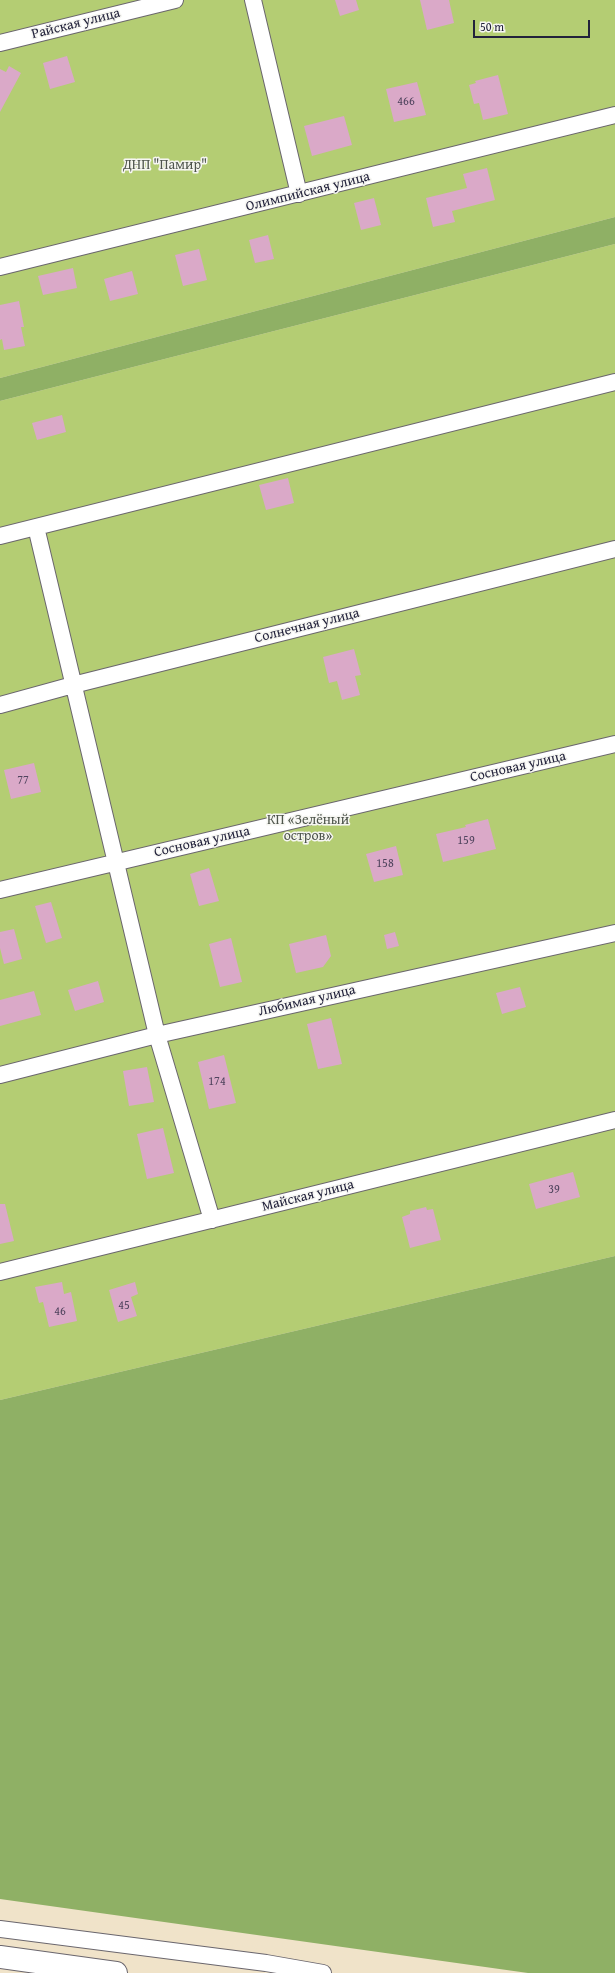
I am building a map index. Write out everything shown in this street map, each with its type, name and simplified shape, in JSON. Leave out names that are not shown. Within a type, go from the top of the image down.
[{"type":"highway","points":[[0,1957],[116,1973]]},
{"type":"street","name":"Райская улица","points":[[0,43],[175,0]]},
{"type":"street","points":[[253,0],[299,194]]},
{"type":"street","name":"Олимпийская улица","points":[[0,267],[615,115]]},
{"type":"street","points":[[0,536],[615,382]]},
{"type":"street","points":[[36,527],[115,862],[158,1035],[212,1220]]},
{"type":"street","name":"Солнечная улица","points":[[0,705],[73,685],[615,549]]},
{"type":"street","name":"Сосновая улица","points":[[0,890],[615,744]]},
{"type":"street","name":"Любимая улица","points":[[0,1075],[158,1035],[615,933]]},
{"type":"street","name":"Майская улица","points":[[0,1272],[615,1120]]},
{"type":"street","points":[[0,1929],[266,1964],[323,1973]]},
{"type":"green space","name":"ДНП \"Памир\"","points":[[0,0],[615,0],[615,217],[0,378]]},
{"type":"green space","points":[[615,217],[615,244],[0,401],[0,378]]},
{"type":"green space","name":"КП «Зелёный остров»","points":[[615,244],[615,1256],[0,1400],[0,401]]},
{"type":"green space","points":[[615,1256],[615,1973],[528,1973],[0,1899],[0,1400]]},
{"type":"building","points":[[335,0],[356,0],[359,10],[340,16]]},
{"type":"building","points":[[420,0],[449,0],[454,23],[427,30]]},
{"type":"building","points":[[67,56],[75,82],[50,89],[43,63]]},
{"type":"building","points":[[9,66],[21,73],[0,112],[0,69],[6,72]]},
{"type":"building","points":[[498,75],[508,114],[483,120],[479,103],[474,104],[469,85],[476,83],[475,81]]},
{"type":"building","points":[[417,82],[426,115],[394,122],[386,89]]},
{"type":"building","points":[[344,116],[352,145],[312,156],[304,126]]},
{"type":"building","points":[[487,168],[495,200],[452,211],[455,222],[433,227],[426,198],[467,188],[463,174]]},
{"type":"building","points":[[374,198],[381,225],[361,230],[354,203]]},
{"type":"building","points":[[268,235],[274,259],[255,263],[249,240]]},
{"type":"building","points":[[199,249],[207,280],[183,286],[175,255]]},
{"type":"building","points":[[73,268],[77,288],[43,295],[38,276]]},
{"type":"building","points":[[132,271],[138,294],[110,301],[104,279]]},
{"type":"building","points":[[19,301],[24,327],[21,327],[25,346],[4,350],[2,339],[0,340],[0,305]]},
{"type":"building","points":[[62,415],[66,432],[37,440],[32,423]]},
{"type":"building","points":[[288,478],[294,503],[266,510],[259,485]]},
{"type":"building","points":[[354,649],[361,675],[355,676],[360,695],[342,700],[337,681],[329,683],[323,657]]},
{"type":"building","points":[[34,763],[41,792],[11,799],[4,770]]},
{"type":"building","points":[[488,819],[496,849],[443,862],[436,834],[466,827],[465,825]]},
{"type":"building","points":[[396,846],[403,875],[374,882],[366,854]]},
{"type":"building","points":[[209,868],[219,901],[199,906],[190,874]]},
{"type":"building","points":[[51,902],[62,938],[46,943],[35,906]]},
{"type":"building","points":[[14,929],[22,959],[4,964],[0,948],[0,932]]},
{"type":"building","points":[[395,932],[399,946],[387,949],[384,935]]},
{"type":"building","points":[[326,935],[331,956],[323,967],[296,973],[289,944]]},
{"type":"building","points":[[231,938],[242,982],[220,987],[209,944]]},
{"type":"building","points":[[98,981],[104,1002],[75,1011],[68,990]]},
{"type":"building","points":[[520,987],[526,1007],[502,1014],[496,993]]},
{"type":"building","points":[[34,991],[41,1015],[0,1026],[0,1000]]},
{"type":"building","points":[[331,1018],[342,1064],[318,1069],[307,1024]]},
{"type":"building","points":[[224,1055],[236,1103],[209,1109],[198,1062]]},
{"type":"building","points":[[147,1067],[154,1102],[129,1106],[123,1071]]},
{"type":"building","points":[[163,1128],[174,1173],[147,1179],[137,1134]]},
{"type":"building","points":[[573,1172],[580,1197],[536,1209],[529,1184]]},
{"type":"building","points":[[0,1204],[5,1204],[14,1241],[0,1244]]},
{"type":"building","points":[[426,1207],[427,1210],[433,1209],[441,1240],[410,1248],[402,1217],[410,1214],[410,1211]]},
{"type":"building","points":[[62,1282],[64,1294],[71,1292],[77,1321],[49,1327],[43,1302],[39,1303],[35,1287]]},
{"type":"building","points":[[135,1282],[138,1294],[131,1297],[137,1316],[118,1322],[109,1290]]}]
